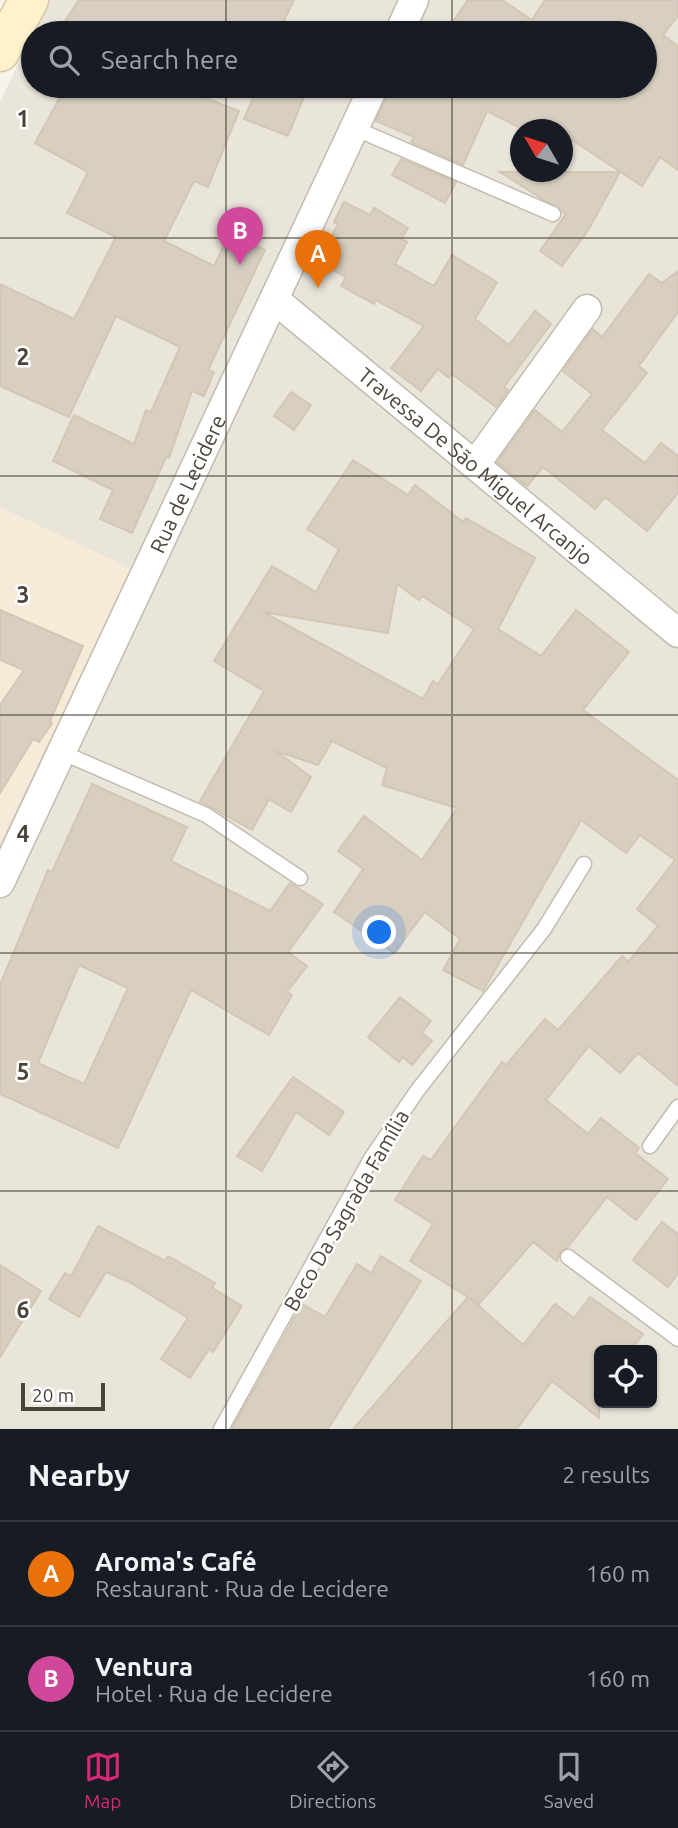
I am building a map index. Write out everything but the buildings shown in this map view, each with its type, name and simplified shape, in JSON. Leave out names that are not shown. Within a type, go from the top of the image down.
[{"type":"main road","points":[[0,52],[29,0]]},
{"type":"street","points":[[404,21],[414,0]]},
{"type":"street","name":"Rua de Lecidere","points":[[0,883],[368,98]]},
{"type":"street","name":"Travessa De São Miguel Arcanjo","points":[[274,299],[678,633]]},
{"type":"street","points":[[475,465],[587,309]]},
{"type":"lane","points":[[354,128],[553,214]]},
{"type":"lane","points":[[61,752],[206,815],[300,878]]},
{"type":"lane","name":"Beco Da Sagrada Família","points":[[221,1429],[372,1157],[417,1091],[537,938],[584,864]]},
{"type":"lane","points":[[650,1146],[678,1107]]},
{"type":"lane","points":[[569,1257],[678,1339]]},
{"type":"shaded area","points":[[50,0],[678,0],[678,1429],[0,1429],[0,102],[21,59],[21,98],[657,98],[657,21],[40,21]]},
{"type":"shaded area","points":[[0,507],[132,569],[0,843]]},
{"type":"place","name":"Ventura","points":[[240,265]]},
{"type":"place","name":"Aroma's Café","points":[[318,288]]}]
